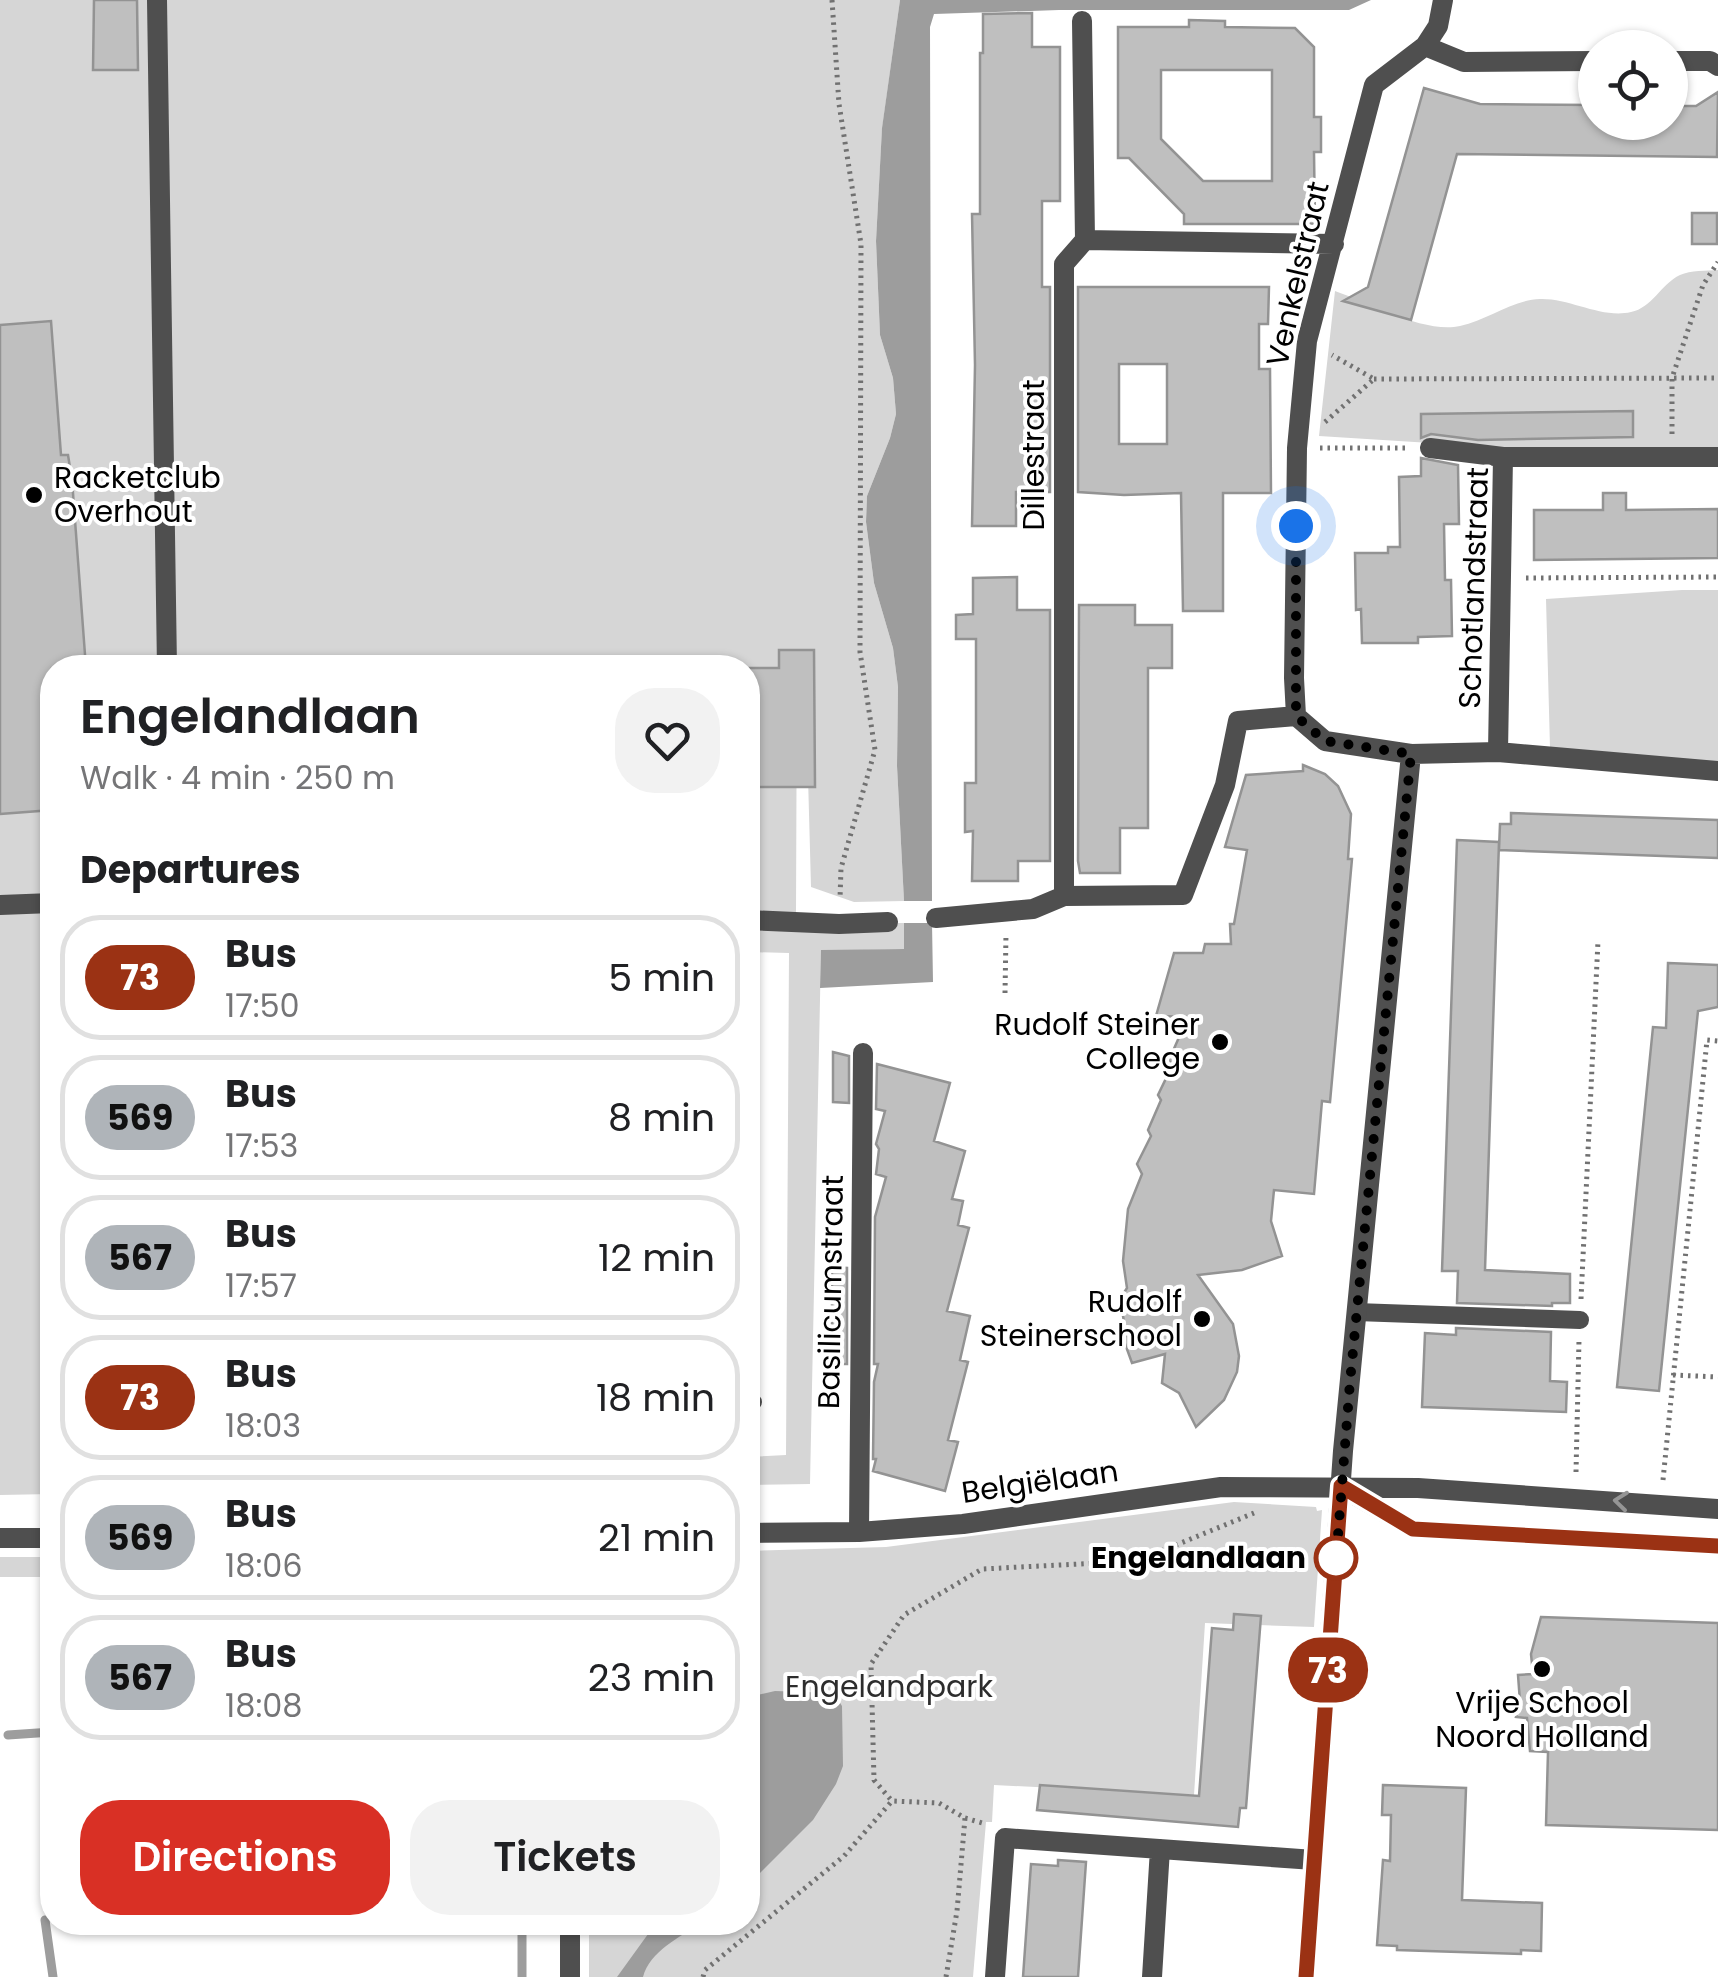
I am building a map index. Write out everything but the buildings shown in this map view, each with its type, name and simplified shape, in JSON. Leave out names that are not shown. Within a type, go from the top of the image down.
[{"type":"street","points":[[157,0],[167,655]]},
{"type":"street","points":[[1442,0],[1438,26],[1425,46],[1464,62],[1578,61]]},
{"type":"street","name":"Dillestraat","points":[[1064,896],[1064,264],[1085,240],[1082,22]]},
{"type":"street","name":"Venkelstraat","points":[[1296,716],[1297,448],[1307,341],[1374,85],[1425,46]]},
{"type":"street","points":[[1688,61],[1710,61],[1718,66]]},
{"type":"street","points":[[1085,240],[1334,244]]},
{"type":"street","points":[[1430,448],[1503,456]]},
{"type":"street","name":"Schotlandstraat","points":[[1498,752],[1503,456],[1718,456]]},
{"type":"street","points":[[936,918],[1034,909],[1064,896],[1183,895],[1224,785],[1238,721],[1296,716],[1325,741],[1411,754],[1498,752],[1718,771]]},
{"type":"street","points":[[1306,1977],[1341,1486],[1411,754]]},
{"type":"street","points":[[0,905],[40,903]]},
{"type":"street","points":[[760,921],[888,922]]},
{"type":"street","name":"Basilicumstraat","points":[[859,1532],[864,1054]]},
{"type":"street","points":[[1341,1486],[1413,1529],[1718,1546]]},
{"type":"street","name":"Belgiëlaan","points":[[760,1533],[859,1532],[963,1524],[1221,1487],[1341,1486],[1575,1497],[1718,1509]]},
{"type":"street","points":[[0,1538],[40,1538]]},
{"type":"street","points":[[995,1977],[1006,1838],[1314,1860]]},
{"type":"street","points":[[1152,1977],[1160,1849]]},
{"type":"street","points":[[570,1935],[570,1977]]},
{"type":"lane","points":[[1356,1312],[1580,1320]]},
{"type":"path","points":[[832,0],[839,104],[861,244],[860,652],[875,750],[841,868],[839,924]]},
{"type":"path","points":[[1672,410],[1672,378],[1703,284],[1718,262]]},
{"type":"path","points":[[1307,341],[1374,379],[1718,378]]},
{"type":"path","points":[[1297,448],[1374,379]]},
{"type":"path","points":[[1297,448],[1430,448]]},
{"type":"path","points":[[1503,578],[1718,577]]},
{"type":"path","points":[[1005,994],[1006,911]]},
{"type":"path","points":[[1576,1472],[1598,941]]},
{"type":"path","points":[[1663,1480],[1707,1040],[1718,1040]]},
{"type":"path","points":[[1673,1374],[1718,1377]]},
{"type":"path","points":[[946,1977],[957,1911],[965,1818],[939,1803],[892,1801],[874,1780],[872,1664],[904,1616],[982,1569],[1137,1562],[1267,1507]]},
{"type":"path","points":[[760,1925],[844,1856],[892,1801]]},
{"type":"path","points":[[703,1977],[705,1970],[748,1935]]},
{"type":"green space","points":[[0,0],[900,0],[882,129],[876,241],[880,335],[893,378],[896,414],[867,496],[866,522],[874,583],[893,648],[898,687],[897,766],[904,901],[854,902],[811,887],[808,777],[797,653],[796,915],[822,923],[904,923],[904,949],[821,951],[810,1484],[760,1485],[760,1456],[786,1455],[789,953],[760,952],[760,655],[40,655],[40,1494],[0,1495]]},
{"type":"green space","points":[[1718,270],[1718,448],[1526,449],[1319,436],[1335,291],[1414,322],[1446,327],[1460,326],[1540,299],[1609,313],[1631,312],[1645,306],[1680,275]]},
{"type":"green space","points":[[1718,590],[1718,762],[1550,748],[1546,599]]},
{"type":"green space","name":"Engelandpark","points":[[1234,1502],[1322,1510],[1314,1627],[1205,1623],[1194,1795],[994,1785],[992,1822],[986,1822],[973,1977],[589,1977],[589,1935],[760,1935],[760,1551],[886,1547]]},
{"type":"green space","points":[[0,1557],[40,1557],[40,1577],[0,1577]]},
{"type":"shaded area","points":[[900,0],[1371,0],[1349,10],[934,14],[930,27],[932,901],[904,901],[897,766],[898,687],[893,648],[874,583],[866,522],[867,496],[896,414],[893,378],[880,335],[876,241],[882,128]]},
{"type":"shaded area","points":[[904,923],[932,923],[933,982],[820,988],[821,950],[904,949]]},
{"type":"shaded area","points":[[775,1691],[834,1693],[842,1706],[843,1766],[813,1820],[760,1873],[760,1694]]},
{"type":"shaded area","points":[[647,1935],[682,1935],[659,1952],[643,1977],[617,1977]]},
{"type":"waterway","points":[[8,1735],[40,1733]]},
{"type":"waterway","points":[[47,1935],[53,1977]]},
{"type":"waterway","points":[[522,1935],[522,1977]]},
{"type":"bus line","name":"73","points":[[1306,1977],[1341,1486],[1413,1529],[1718,1546]]},
{"type":"place","name":"Racketclub Overhout","points":[[34,495]]},
{"type":"place","name":"Rudolf Steiner College","points":[[1220,1042]]},
{"type":"place","name":"Rudolf Steinerschool","points":[[1202,1319]]},
{"type":"place","name":"Engelandlaan","points":[[1336,1558]]},
{"type":"place","name":"Vrije School Noord Holland","points":[[1542,1669]]},
{"type":"route","points":[[1296,526],[1296,716],[1325,741],[1411,754],[1336,1558]]}]
